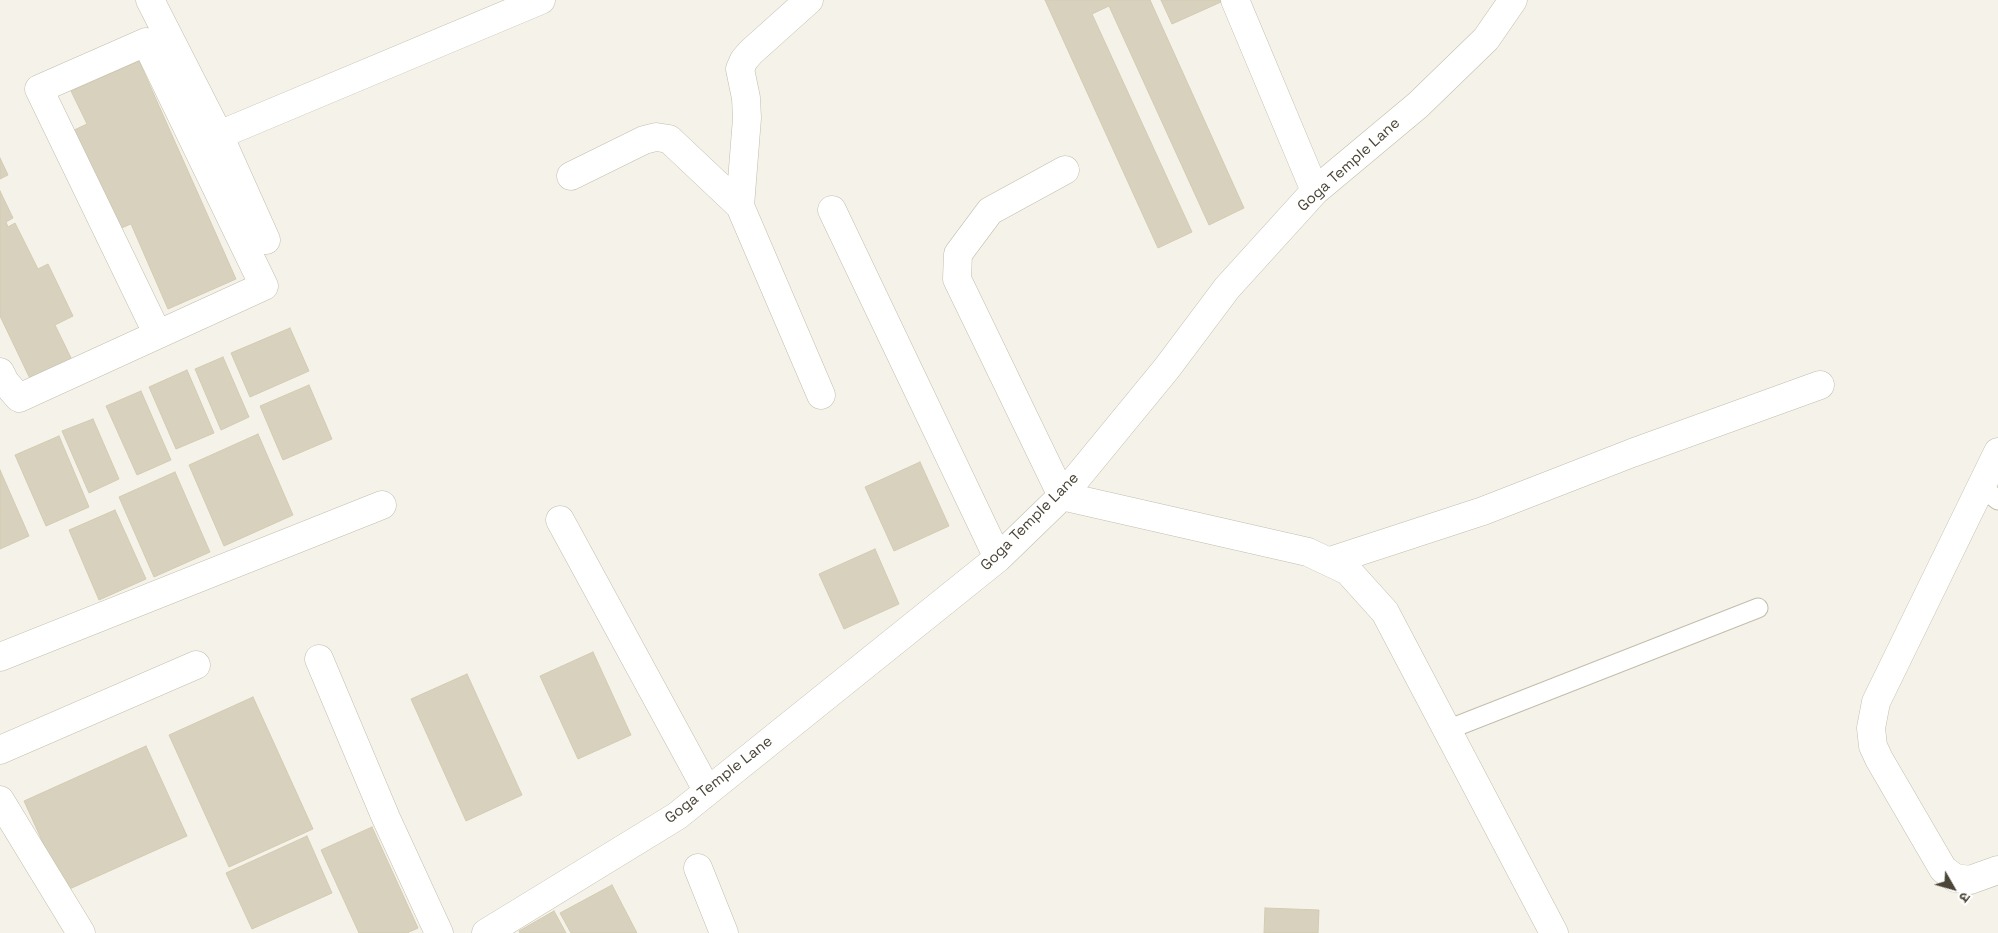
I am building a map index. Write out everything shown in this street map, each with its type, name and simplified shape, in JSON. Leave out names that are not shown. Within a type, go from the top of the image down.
[{"type":"street","points":[[150,0],[219,135],[266,240]]},
{"type":"street","points":[[219,135],[540,0]]},
{"type":"street","points":[[740,206],[747,118],[746,98],[740,69],[744,60],[751,52],[809,0]]},
{"type":"street","points":[[1235,0],[1316,191]]},
{"type":"street","name":"Goga Temple Lane","points":[[486,933],[677,816],[998,558],[1062,496],[1168,368],[1228,288],[1316,191],[1431,92],[1486,39],[1513,0]]},
{"type":"street","points":[[0,372],[5,382],[18,398],[157,333],[264,286],[146,42],[39,89],[157,333]]},
{"type":"street","points":[[571,176],[644,140],[656,137],[670,140],[740,206],[821,395]]},
{"type":"street","points":[[1065,170],[990,211],[958,254],[957,279],[1062,496],[1308,552],[1348,571],[1386,612],[1554,933]]},
{"type":"street","points":[[832,210],[998,558]]},
{"type":"street","points":[[1330,561],[1483,511],[1632,453],[1820,385]]},
{"type":"street","points":[[1998,452],[1989,494],[1876,702],[1871,728],[1873,746],[1879,760],[1943,869],[1955,878],[1970,880],[1998,870]]},
{"type":"street","points":[[0,657],[382,505]]},
{"type":"street","points":[[560,520],[707,790]]},
{"type":"street","points":[[319,659],[386,818],[439,933]]},
{"type":"street","points":[[0,750],[196,665]]},
{"type":"street","points":[[0,800],[81,933]]},
{"type":"street","points":[[698,868],[724,933]]},
{"type":"lane","points":[[1447,730],[1758,608]]},
{"type":"building","points":[[1045,0],[1150,0],[1244,208],[1209,225],[1109,6],[1092,14],[1192,232],[1158,248]]},
{"type":"building","points":[[1161,0],[1220,0],[1221,2],[1172,24]]},
{"type":"building","points":[[139,61],[236,279],[168,309],[131,224],[114,231],[70,132],[87,124],[71,91]]},
{"type":"building","points":[[0,158],[8,175],[0,179]]},
{"type":"building","points":[[0,191],[13,218],[6,222],[8,227],[15,223],[38,269],[48,264],[73,316],[55,325],[75,366],[34,387],[0,316]]},
{"type":"building","points":[[290,328],[309,371],[250,397],[231,353]]},
{"type":"building","points":[[223,357],[249,417],[221,430],[195,369]]},
{"type":"building","points":[[187,370],[214,433],[176,449],[149,387]]},
{"type":"building","points":[[309,385],[332,439],[283,460],[260,406]]},
{"type":"building","points":[[141,391],[171,460],[137,475],[106,406]]},
{"type":"building","points":[[93,419],[119,479],[89,493],[62,431]]},
{"type":"building","points":[[258,434],[293,515],[224,546],[189,465]]},
{"type":"building","points":[[59,436],[89,507],[46,526],[15,455]]},
{"type":"building","points":[[920,462],[949,526],[894,551],[865,487]]},
{"type":"building","points":[[0,470],[29,536],[0,549]]},
{"type":"building","points":[[175,472],[210,552],[154,577],[119,497]]},
{"type":"building","points":[[115,510],[146,579],[99,600],[69,530]]},
{"type":"building","points":[[875,549],[899,604],[844,629],[819,574]]},
{"type":"building","points":[[593,652],[631,735],[578,759],[540,676]]},
{"type":"building","points":[[467,674],[522,795],[466,821],[411,699]]},
{"type":"building","points":[[253,697],[313,829],[229,867],[169,735]]},
{"type":"building","points":[[146,746],[187,836],[65,891],[24,801]]},
{"type":"building","points":[[372,827],[418,928],[407,933],[359,933],[321,850]]},
{"type":"building","points":[[307,836],[332,893],[252,929],[226,873]]},
{"type":"building","points":[[612,885],[637,933],[571,933],[560,913]]},
{"type":"building","points":[[1265,908],[1319,910],[1318,933],[1264,933]]},
{"type":"building","points":[[554,911],[566,933],[520,933],[519,931]]}]
